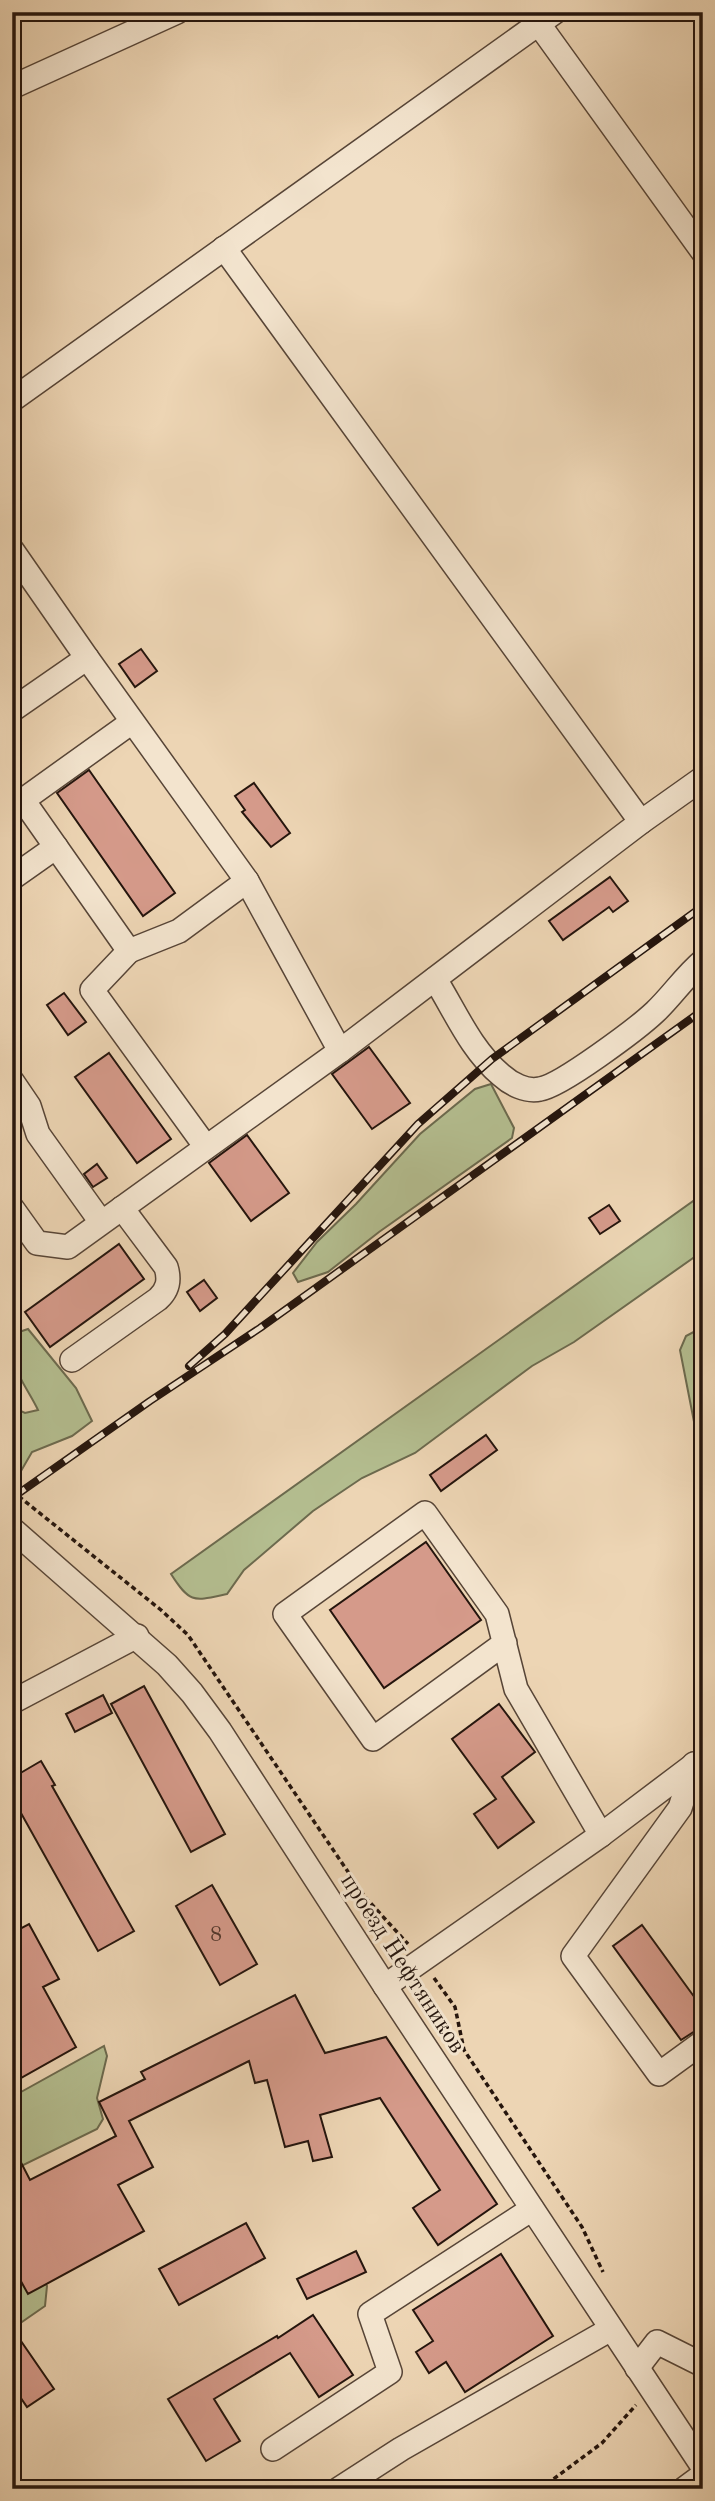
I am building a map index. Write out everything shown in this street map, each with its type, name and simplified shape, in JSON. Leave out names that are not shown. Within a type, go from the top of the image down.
[{"type":"street","points":[[12,86],[177,12]]},
{"type":"street","points":[[12,400],[547,18],[703,252]]},
{"type":"street","points":[[223,248],[641,822]]},
{"type":"street","points":[[12,550],[247,881],[340,1051]]},
{"type":"street","points":[[12,710],[87,658]]},
{"type":"street","points":[[129,951],[56,847],[18,804],[132,722]]},
{"type":"street","points":[[12,1208],[37,1243],[68,1247],[340,1051],[641,822],[703,778]]},
{"type":"street","points":[[12,878],[56,847]]},
{"type":"street","points":[[206,1147],[92,990],[129,951],[179,931],[247,881]]},
{"type":"street","points":[[435,978],[471,1040],[502,1077],[517,1086],[540,1090],[567,1077],[654,1013],[703,961]]},
{"type":"street","points":[[12,1081],[29,1106],[38,1134],[101,1222]]},
{"type":"street","points":[[72,1360],[158,1299],[168,1284],[166,1267],[122,1208]]},
{"type":"street","points":[[505,1643],[373,1739],[285,1614],[425,1513],[497,1614],[505,1643],[516,1689],[601,1835]]},
{"type":"street","name":"проезд Нефтяников","points":[[12,1529],[136,1636],[192,1693],[220,1731],[384,1986],[703,2467]]},
{"type":"street","points":[[12,1702],[136,1636]]},
{"type":"street","points":[[384,1986],[601,1835],[698,1762]]},
{"type":"street","points":[[698,1762],[680,1808],[573,1956],[659,2074],[703,2042]]},
{"type":"street","points":[[273,2449],[390,2372],[370,2314],[532,2209]]},
{"type":"street","points":[[339,2489],[401,2449],[611,2329]]},
{"type":"street","points":[[637,2368],[657,2342],[703,2365]]},
{"type":"street","points":[[684,2489],[703,2475]]},
{"type":"path","points":[[540,2489],[602,2443],[636,2405],[637,2368]]},
{"type":"green space","points":[[491,1084],[514,1128],[512,1138],[379,1232],[328,1272],[298,1282],[293,1273],[317,1242],[420,1134],[475,1089]]},
{"type":"green space","points":[[703,1194],[703,1251],[574,1342],[532,1366],[415,1453],[362,1478],[313,1511],[244,1570],[227,1594],[200,1599],[183,1591],[171,1574]]},
{"type":"green space","points":[[703,1327],[703,1445],[697,1437],[680,1350],[686,1336]]},
{"type":"green space","points":[[28,1329],[76,1388],[92,1421],[72,1436],[32,1452],[17,1478],[12,1477],[12,1407],[25,1413],[38,1410],[18,1373],[13,1354],[16,1333]]},
{"type":"green space","points":[[104,2046],[107,2056],[97,2098],[103,2119],[97,2129],[17,2168],[12,2174],[12,2097]]},
{"type":"green space","points":[[12,2248],[37,2269],[47,2286],[45,2306],[19,2324],[12,2318]]},
{"type":"building","points":[[141,649],[157,671],[135,687],[119,664]]},
{"type":"building","points":[[89,770],[175,893],[143,916],[57,793]]},
{"type":"building","points":[[254,783],[290,833],[271,847],[242,812],[245,810],[235,796]]},
{"type":"building","points":[[610,877],[628,901],[613,912],[609,907],[563,940],[549,921]]},
{"type":"building","points":[[64,993],[86,1022],[68,1035],[47,1005]]},
{"type":"building","points":[[369,1047],[410,1103],[372,1129],[332,1074]]},
{"type":"building","points":[[109,1053],[171,1139],[137,1163],[75,1077]]},
{"type":"building","points":[[247,1135],[289,1193],[251,1221],[209,1163]]},
{"type":"building","points":[[97,1164],[107,1178],[93,1187],[84,1174]]},
{"type":"building","points":[[609,1205],[620,1221],[600,1234],[589,1218]]},
{"type":"building","points":[[119,1244],[144,1279],[50,1347],[25,1312]]},
{"type":"building","points":[[204,1280],[217,1298],[200,1311],[187,1292]]},
{"type":"building","points":[[486,1435],[497,1450],[441,1491],[430,1475]]},
{"type":"building","points":[[426,1542],[481,1620],[384,1688],[330,1610]]},
{"type":"building","points":[[144,1686],[225,1834],[191,1852],[111,1704]]},
{"type":"building","points":[[103,1695],[112,1713],[75,1732],[66,1714]]},
{"type":"building","points":[[499,1704],[535,1752],[502,1777],[534,1822],[498,1848],[474,1814],[496,1799],[452,1739]]},
{"type":"building","points":[[41,1761],[55,1785],[52,1786],[134,1931],[98,1951],[12,1797],[12,1778]]},
{"type":"building","points":[[212,1885],[257,1964],[220,1985],[176,1906]]},
{"type":"building","points":[[29,1924],[59,1979],[43,1987],[76,2047],[12,2083],[12,1933]]},
{"type":"building","points":[[642,1925],[703,2009],[703,2026],[681,2040],[613,1946]]},
{"type":"building","points":[[295,1995],[325,2053],[386,2037],[497,2204],[438,2245],[413,2208],[440,2190],[380,2098],[320,2115],[332,2157],[313,2161],[308,2141],[285,2147],[267,2080],[255,2083],[249,2061],[129,2121],[153,2167],[118,2185],[144,2231],[28,2294],[12,2265],[12,2145],[30,2180],[116,2136],[99,2102],[145,2079],[141,2072]]},
{"type":"building","points":[[246,2223],[265,2258],[179,2305],[159,2269]]},
{"type":"building","points":[[356,2251],[366,2272],[307,2299],[297,2279]]},
{"type":"building","points":[[501,2254],[553,2336],[465,2392],[446,2362],[429,2373],[416,2352],[433,2341],[413,2310]]},
{"type":"building","points":[[313,2315],[353,2375],[319,2397],[290,2353],[214,2399],[240,2441],[206,2461],[168,2399],[277,2336],[278,2338]]},
{"type":"building","points":[[12,2328],[54,2389],[27,2407],[12,2385]]},
{"type":"railway","points":[[189,1366],[225,1334],[418,1124],[492,1059],[703,906]]},
{"type":"railway","points":[[12,1498],[260,1328],[703,1010]]}]
